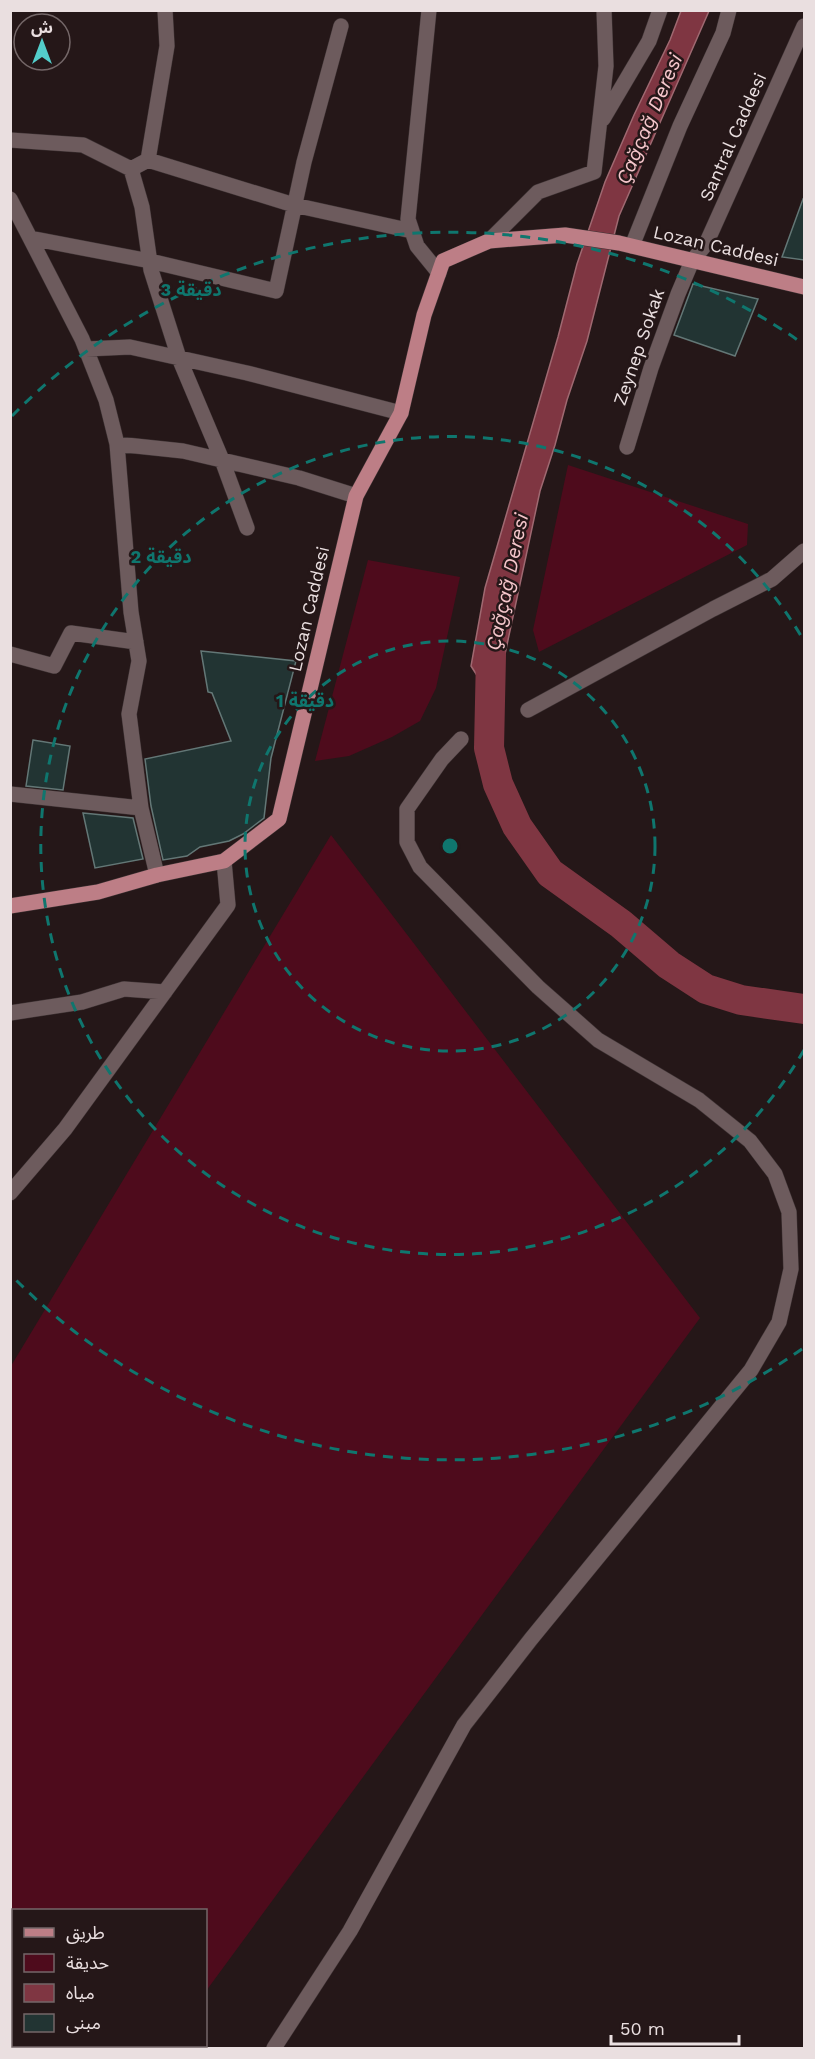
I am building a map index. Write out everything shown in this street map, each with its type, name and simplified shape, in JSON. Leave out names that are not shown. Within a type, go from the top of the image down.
[{"type":"main road","name":"Lozan Caddesi","points":[[10,906],[98,892],[157,875],[224,861],[279,819],[356,496],[401,413],[424,315],[443,261],[489,241],[565,235],[625,245],[804,287]]},
{"type":"street","points":[[148,160],[167,46],[165,10]]},
{"type":"street","points":[[429,10],[408,219],[417,246],[439,273]]},
{"type":"street","points":[[489,241],[538,192],[594,172],[606,66],[604,10]]},
{"type":"street","points":[[600,123],[649,41],[660,10]]},
{"type":"street","points":[[625,245],[723,33],[729,10]]},
{"type":"street","points":[[30,238],[150,261],[276,291],[304,162],[341,26]]},
{"type":"street","name":"Santral Caddesi","points":[[692,261],[706,244],[804,27]]},
{"type":"street","points":[[10,140],[83,145],[131,169],[142,207],[150,261],[179,358],[222,460],[247,528]]},
{"type":"street","points":[[131,169],[148,160],[294,206],[412,231]]},
{"type":"street","points":[[10,200],[86,349],[106,400],[117,444],[131,612],[139,661],[129,714],[141,808],[157,875]]},
{"type":"street","name":"Zeynep Sokak","points":[[627,447],[651,368],[692,261]]},
{"type":"street","points":[[86,349],[130,346],[247,373],[401,413]]},
{"type":"street","points":[[117,444],[183,451],[298,478],[356,496]]},
{"type":"street","points":[[528,710],[772,579],[804,551]]},
{"type":"street","points":[[10,654],[54,666],[71,633],[136,642]]},
{"type":"street","points":[[274,2049],[350,1931],[464,1725],[531,1639],[751,1370],[779,1322],[791,1269],[789,1212],[775,1174],[750,1141],[699,1100],[598,1041],[538,987],[420,867],[407,842],[407,809],[442,759],[461,739]]},
{"type":"street","points":[[10,794],[141,808]]},
{"type":"street","points":[[10,1193],[65,1129],[228,904],[224,861]]},
{"type":"street","points":[[10,1013],[82,1002],[124,989],[165,992]]},
{"type":"green space","points":[[568,465],[748,524],[747,545],[539,652],[533,630]]},
{"type":"green space","points":[[368,560],[460,577],[436,688],[420,721],[392,737],[349,756],[315,761]]},
{"type":"green space","points":[[331,835],[700,1318],[207,1990],[207,1909],[12,1909],[12,2047],[163,2048],[11,2048],[11,1366]]},
{"type":"water","points":[[681,11],[709,11],[619,216],[587,341],[540,491],[505,654],[489,694],[471,666],[485,588],[577,264],[605,182]]},
{"type":"building","points":[[803,199],[804,260],[782,257]]},
{"type":"building","points":[[693,284],[758,299],[735,356],[674,335]]},
{"type":"building","points":[[201,651],[296,661],[271,758],[264,818],[243,834],[229,841],[200,847],[187,856],[163,860],[151,806],[145,759],[231,741],[212,693],[208,692]]},
{"type":"building","points":[[33,740],[70,746],[63,790],[26,786]]},
{"type":"building","points":[[83,813],[133,818],[143,859],[95,868]]},
{"type":"waterway","name":"Çağçağ Deresi","points":[[491,655],[489,748],[498,784],[517,826],[550,873],[621,924],[669,965],[706,989],[741,1000],[804,1009]]}]
